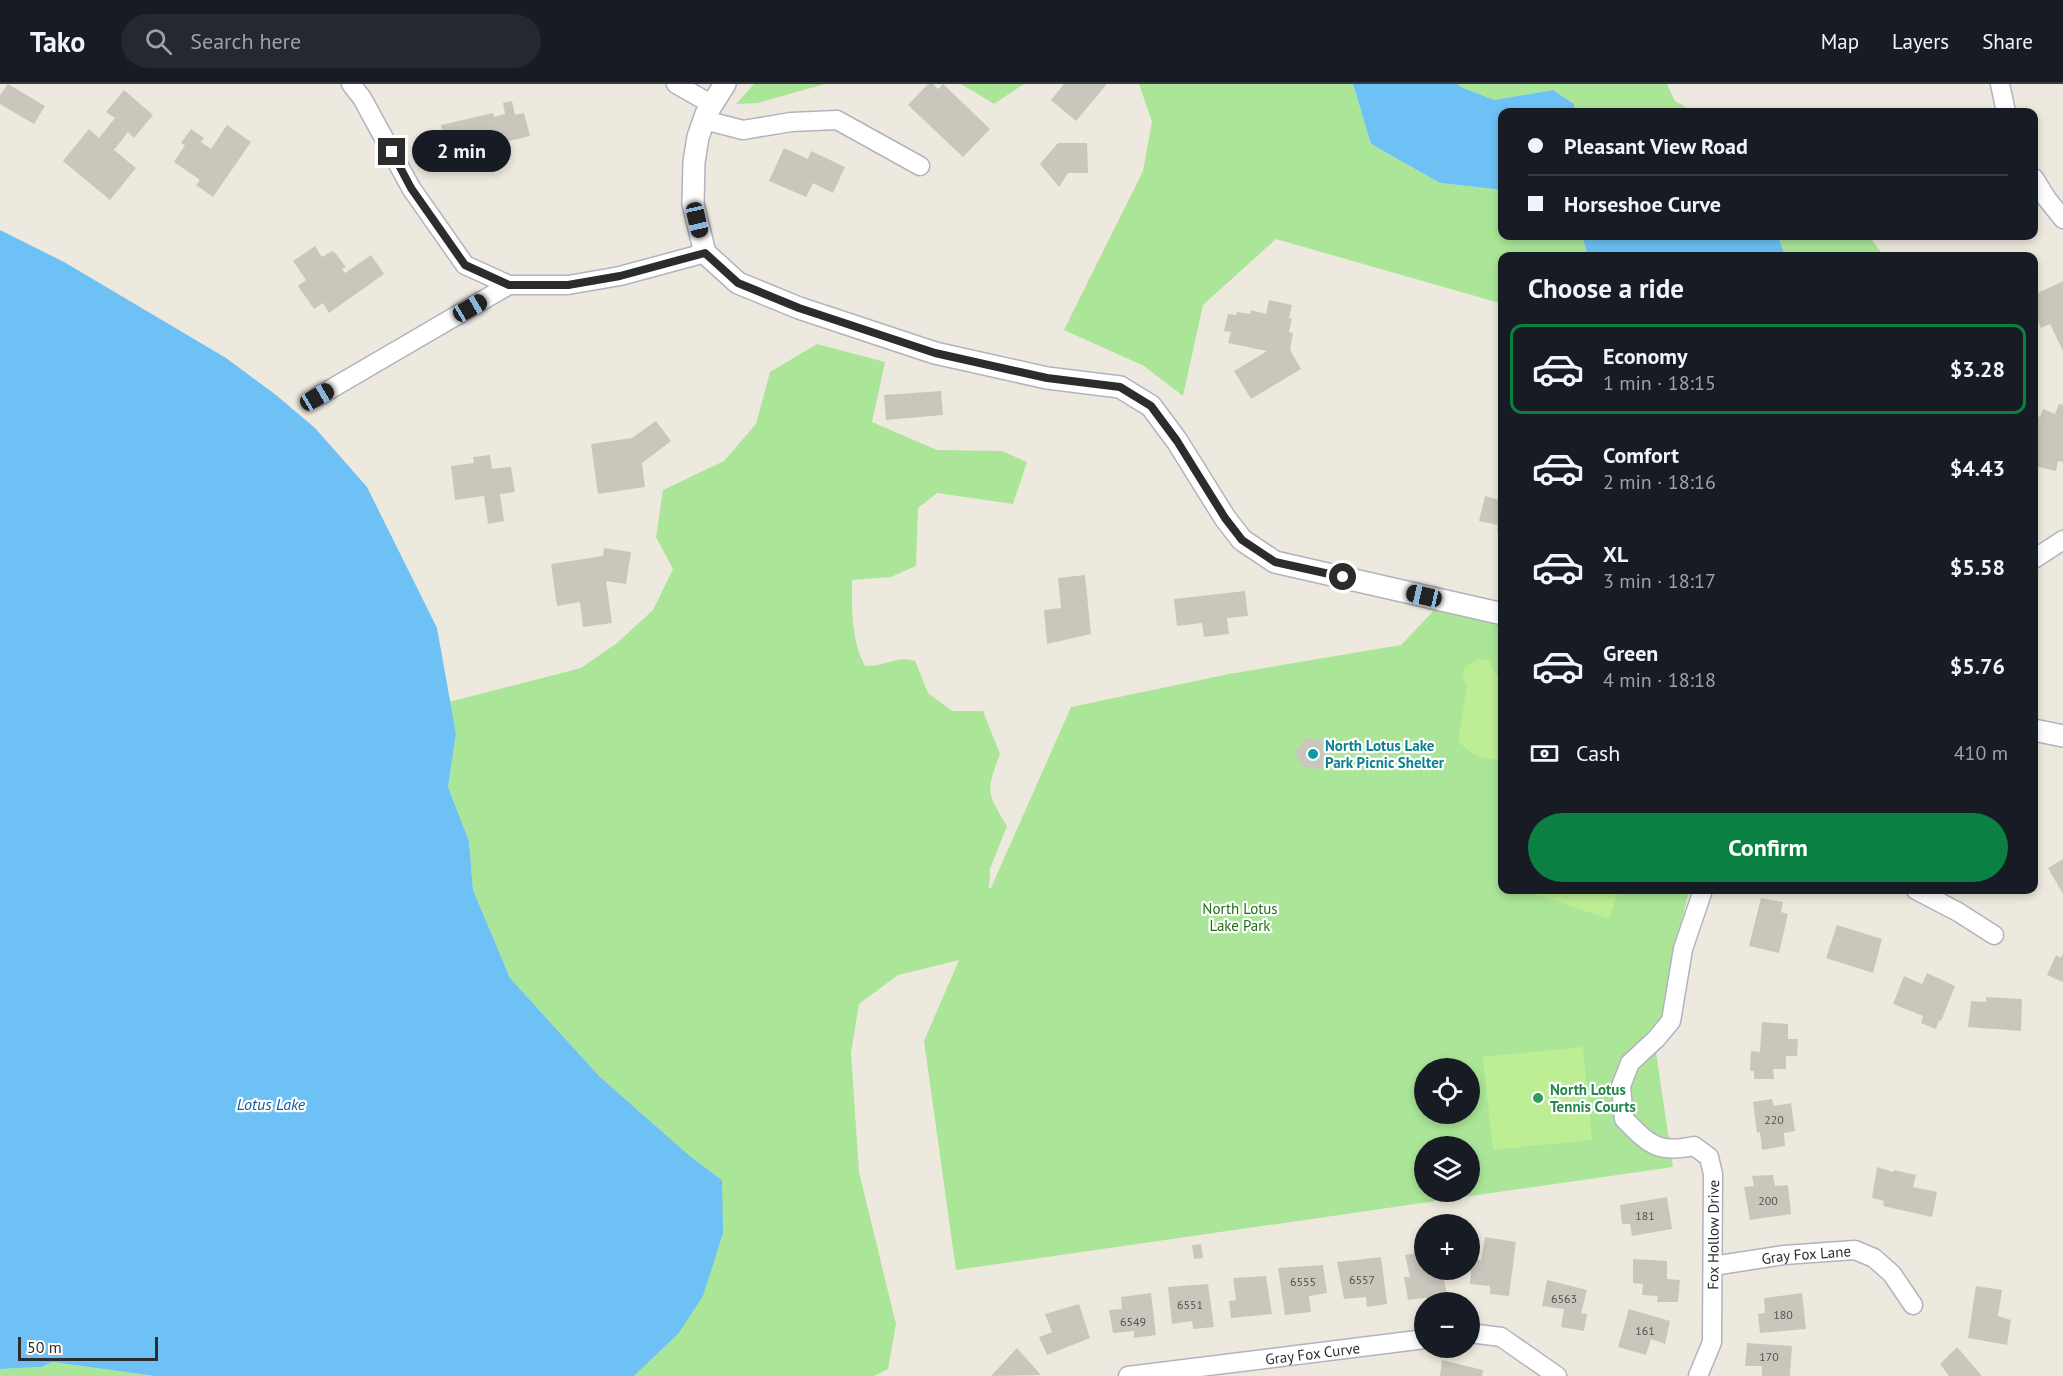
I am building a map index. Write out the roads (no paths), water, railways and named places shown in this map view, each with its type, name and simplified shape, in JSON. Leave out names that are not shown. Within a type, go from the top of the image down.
[{"type":"street","points":[[351,84],[362,98],[411,188],[465,265],[509,285],[568,285],[620,276],[705,253]]},
{"type":"street","points":[[676,84],[708,112],[743,130],[791,122],[837,120],[920,166]]},
{"type":"street","points":[[725,84],[708,112],[698,137],[694,162],[693,204],[705,253],[738,283],[799,308],[935,353],[1047,378],[1120,387],[1151,406],[1177,441],[1225,518],[1242,540],[1275,562],[1498,613]]},
{"type":"street","points":[[2000,84],[2005,108]]},
{"type":"street","points":[[2038,184],[2063,219]]},
{"type":"street","points":[[317,397],[509,285]]},
{"type":"street","points":[[2038,556],[2063,540]]},
{"type":"street","points":[[2038,731],[2063,736]]},
{"type":"street","name":"Fox Hollow Drive","points":[[1698,1376],[1712,1342],[1713,1174],[1709,1157],[1695,1146],[1677,1150],[1649,1144],[1624,1119],[1621,1086],[1630,1063],[1656,1039],[1671,1021],[1683,949],[1702,894]]},
{"type":"street","points":[[1924,894],[1994,935]]},
{"type":"street","name":"Gray Fox Lane","points":[[1713,1266],[1784,1254],[1855,1250],[1874,1258],[1892,1274],[1913,1305]]},
{"type":"street","points":[[1480,1334],[1501,1337],[1557,1376]]},
{"type":"street","name":"Gray Fox Curve","points":[[1128,1376],[1210,1371],[1414,1341]]},
{"type":"water","points":[[1353,84],[1457,84],[1494,100],[1553,90],[1574,104],[1574,108],[1498,108],[1498,189],[1440,183],[1371,144]]},
{"type":"water","name":"Lotus Lake","points":[[0,230],[64,262],[226,358],[276,395],[315,428],[367,487],[437,628],[456,734],[448,787],[469,841],[473,890],[510,978],[600,1077],[691,1157],[722,1180],[723,1233],[703,1296],[678,1334],[634,1376],[155,1376],[52,1362],[42,1367],[0,1369]]},
{"type":"water","points":[[1583,240],[1779,240],[1784,252],[1587,252]]},
{"type":"place","name":"North Lotus Lake Park Picnic Shelter","points":[[1313,754]]},
{"type":"place","name":"North Lotus Tennis Courts","points":[[1538,1098]]},
{"type":"park label","name":"North Lotus Lake Park","points":[[1240,916]]}]
